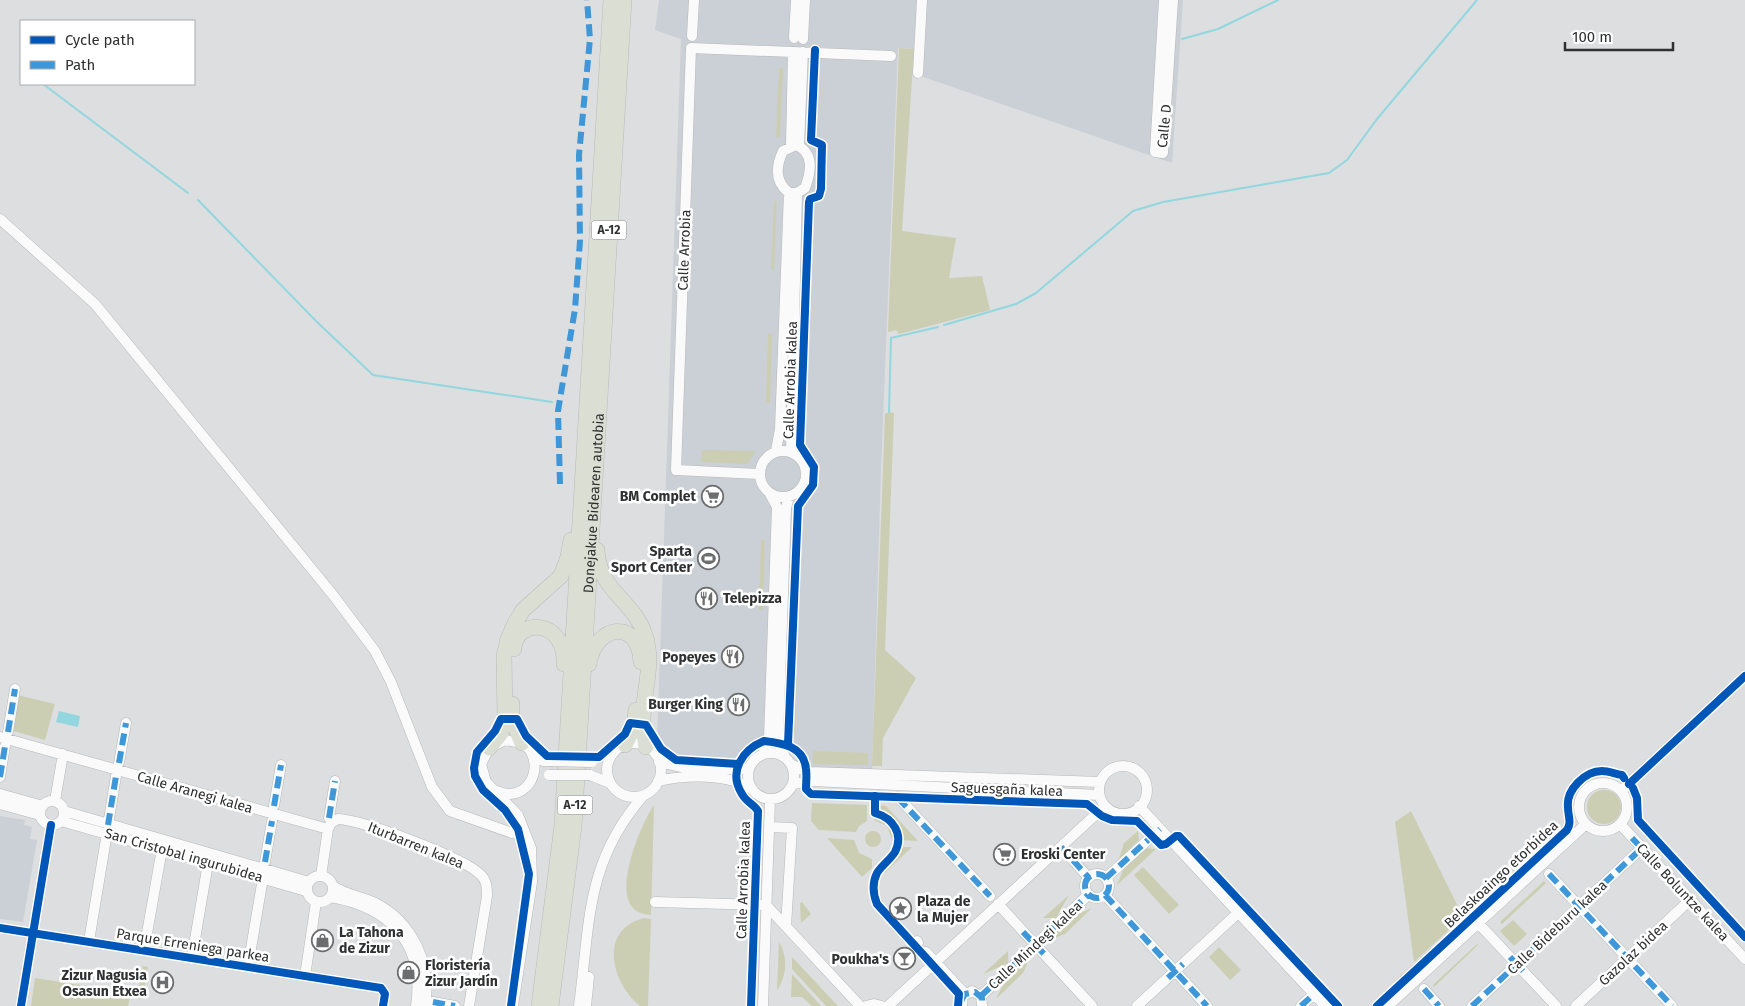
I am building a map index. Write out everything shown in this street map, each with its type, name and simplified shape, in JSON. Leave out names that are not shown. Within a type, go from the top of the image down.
[{"type":"highway","points":[[602,152],[598,137],[603,0]]},
{"type":"highway","name":"Donejakue Bidearen autobia","points":[[539,1006],[562,825],[611,0]]},
{"type":"highway","name":"Donejakue Bidearen autobia","points":[[551,1006],[574,826],[624,0]]},
{"type":"highway","points":[[620,66],[632,0]]},
{"type":"highway","points":[[597,454],[599,469],[598,567],[615,594],[634,613],[645,634],[648,646],[642,724],[646,747]]},
{"type":"highway","points":[[489,748],[501,733],[505,719],[504,656],[508,639],[523,610],[561,576],[568,557],[575,498],[583,467]]},
{"type":"highway","points":[[527,747],[512,719],[514,645],[522,633],[532,627],[545,628],[556,634],[563,646],[567,716]]},
{"type":"highway","points":[[580,737],[587,710],[591,653],[597,641],[605,634],[623,632],[634,637],[640,650],[641,667],[634,727],[625,745]]},
{"type":"street","points":[[692,36],[694,0]]},
{"type":"street","points":[[796,0],[798,38],[805,0]]},
{"type":"street","points":[[918,72],[922,0]]},
{"type":"street","name":"Calle D","points":[[1164,0],[1155,152],[1164,153],[1173,0]]},
{"type":"street","name":"Calle Arrobia","points":[[759,474],[676,470],[691,48],[891,56]]},
{"type":"street","points":[[795,146],[798,52]]},
{"type":"street","points":[[793,193],[806,188],[810,171],[809,156],[795,146]]},
{"type":"street","points":[[793,193],[780,182],[778,168],[784,151],[795,146]]},
{"type":"street","points":[[776,451],[780,429],[793,193]]},
{"type":"street","points":[[790,452],[793,193]]},
{"type":"street","points":[[0,219],[95,304],[370,644],[391,682],[432,787],[441,801],[450,811],[512,834]]},
{"type":"street","points":[[763,754],[769,739],[776,507],[770,494],[764,489],[759,474],[764,460],[776,451],[790,452],[803,462],[806,477],[801,489],[789,496],[770,494]]},
{"type":"street","points":[[658,781],[685,778],[732,779],[770,800],[784,796],[793,784],[794,773],[778,739],[786,508],[789,496]]},
{"type":"street","points":[[1621,791],[1745,676]]},
{"type":"street","points":[[0,777],[4,738],[15,689]]},
{"type":"street","points":[[119,763],[126,723]]},
{"type":"street","name":"Calle Aranegi kalea","points":[[4,738],[328,829]]},
{"type":"street","points":[[513,1006],[528,917],[533,862],[531,848],[518,815],[492,788],[482,773],[484,755],[489,748],[505,740],[527,747],[543,761],[592,762],[610,759]]},
{"type":"street","points":[[578,1006],[591,903],[605,854],[613,836],[643,796],[652,790],[658,781],[659,762],[656,756],[646,747],[639,744],[625,745],[618,748],[610,759],[607,775],[610,783],[620,794],[628,797],[643,796]]},
{"type":"street","points":[[492,788],[500,792],[517,792],[524,789],[534,775],[535,758],[527,747]]},
{"type":"street","points":[[752,790],[748,777],[753,761],[763,754],[772,752],[788,761]]},
{"type":"street","points":[[55,802],[63,754]]},
{"type":"street","name":"Saguesgaña kalea","points":[[788,761],[810,772],[1100,782]]},
{"type":"street","points":[[659,762],[685,768],[749,769]]},
{"type":"street","name":"Calle Aranegi kalea","points":[[274,806],[281,765]]},
{"type":"street","points":[[1117,767],[1134,769],[1140,774],[1146,786],[1145,797],[1140,806],[1133,811],[1121,813],[1105,806],[1099,795],[1100,782],[1105,774],[1117,767]]},
{"type":"street","points":[[534,775],[590,775],[610,783]]},
{"type":"street","name":"Calle Aranegi kalea","points":[[89,941],[116,776]]},
{"type":"street","points":[[329,818],[335,781]]},
{"type":"street","name":"Saguesgaña kalea","points":[[793,784],[813,781],[1099,795]]},
{"type":"street","points":[[1601,783],[1610,784],[1621,791],[1628,806],[1626,815],[1620,824],[1606,831],[1596,830],[1586,824],[1579,809],[1585,791],[1601,783]]},
{"type":"street","points":[[0,794],[42,810]]},
{"type":"street","points":[[898,797],[990,896]]},
{"type":"street","name":"Calle Arrobia kalea","points":[[763,1006],[770,800]]},
{"type":"street","points":[[21,1006],[33,934],[62,806],[50,801],[42,810],[43,820],[59,819]]},
{"type":"street","points":[[0,804],[42,810]]},
{"type":"street","points":[[888,1006],[1105,806]]},
{"type":"street","points":[[1140,806],[1325,1006]]},
{"type":"street","name":"Iturbarren kalea","points":[[328,829],[331,823],[338,818],[356,821],[394,833],[469,866],[481,875],[486,883],[487,896],[469,1006]]},
{"type":"street","name":"San Cristobal ingurubidea","points":[[59,819],[108,829],[308,886]]},
{"type":"street","points":[[265,862],[272,821]]},
{"type":"street","name":"Belaskoaingo etorbidea","points":[[1388,1006],[1586,824]]},
{"type":"street","name":"Calle Boluntze kalea","points":[[1620,824],[1745,959]]},
{"type":"street","name":"Calle Arrobia kalea","points":[[769,827],[792,828],[786,926]]},
{"type":"street","points":[[1106,878],[1160,828]]},
{"type":"street","name":"San Cristobal ingurubidea","points":[[108,829],[162,849],[208,863],[263,878],[308,886]]},
{"type":"street","points":[[321,876],[328,829]]},
{"type":"street","points":[[1061,847],[1089,878]]},
{"type":"street","name":"Calle Bideburu kalea","points":[[1472,1006],[1642,848]]},
{"type":"street","points":[[144,950],[162,849]]},
{"type":"street","points":[[192,957],[208,863]]},
{"type":"street","points":[[1096,874],[1106,878],[1109,889],[1105,895],[1095,898],[1088,894],[1085,888],[1089,878],[1096,874]]},
{"type":"street","points":[[1549,874],[1672,1006]]},
{"type":"street","points":[[305,976],[316,902],[308,886],[316,876],[321,876],[330,881],[332,886],[330,897],[323,902],[316,902]]},
{"type":"street","points":[[248,966],[263,878]]},
{"type":"street","points":[[332,886],[375,903],[399,920],[409,932],[420,951],[425,970],[429,1004],[455,1006]]},
{"type":"street","name":"Calle Mindegi kalea","points":[[982,1001],[1035,945],[1088,894]]},
{"type":"street","points":[[1105,895],[1208,1006]]},
{"type":"street","points":[[330,897],[357,904],[378,914],[403,937],[412,953],[417,974],[419,989],[416,1006]]},
{"type":"street","name":"Gazolaz bidea","points":[[1576,1006],[1690,900]]},
{"type":"street","points":[[655,902],[766,905],[860,1006]]},
{"type":"street","points":[[998,904],[1092,1006]]},
{"type":"street","points":[[1137,1006],[1238,913]]},
{"type":"street","points":[[1478,923],[1556,1006]]},
{"type":"street","name":"Parque Erreniega parkea","points":[[0,928],[381,988],[385,994],[383,1006]]},
{"type":"street","points":[[586,945],[590,962],[586,1006]]},
{"type":"street","points":[[926,952],[965,994]]},
{"type":"street","points":[[1424,989],[1440,1006]]},
{"type":"street","points":[[962,1006],[961,1000],[965,994],[972,991],[982,1001]]},
{"type":"street","points":[[1301,1006],[1314,994]]},
{"type":"street","points":[[866,1006],[874,1004],[882,1006]]},
{"type":"shaded area","points":[[659,0],[1183,0],[1172,163],[912,73],[914,49],[898,48],[881,470],[872,771],[807,769],[804,758],[791,742],[759,742],[745,751],[737,763],[682,761],[666,754],[657,742],[681,39],[655,30]]},
{"type":"shaded area","points":[[0,816],[25,820],[24,825],[32,827],[30,839],[37,840],[23,922],[0,919]]},
{"type":"green space","points":[[899,48],[914,49],[902,231],[956,238],[949,278],[982,276],[990,310],[899,334],[896,330],[888,332]]},
{"type":"green space","points":[[779,68],[783,68],[780,137],[776,137]]},
{"type":"green space","points":[[815,69],[819,69],[817,138],[813,138]]},
{"type":"green space","points":[[774,201],[777,201],[774,270],[771,270]]},
{"type":"green space","points":[[811,203],[814,203],[811,271],[808,271]]},
{"type":"green space","points":[[768,334],[772,334],[770,403],[766,403]]},
{"type":"green space","points":[[806,335],[809,335],[806,404],[803,404]]},
{"type":"green space","points":[[889,412],[894,413],[885,650],[916,678],[883,738],[882,766],[872,766],[885,414]]},
{"type":"green space","points":[[702,450],[755,451],[748,464],[701,462]]},
{"type":"green space","points":[[761,540],[765,540],[763,610],[759,610]]},
{"type":"green space","points":[[798,541],[801,542],[799,611],[795,611]]},
{"type":"green space","points":[[793,674],[797,674],[795,735],[791,735]]},
{"type":"green space","points":[[17,695],[55,704],[45,740],[10,730]]},
{"type":"green space","points":[[813,751],[868,753],[868,765],[813,764]]},
{"type":"green space","points":[[1604,790],[1616,795],[1621,807],[1616,819],[1604,824],[1592,819],[1587,807],[1592,795]]},
{"type":"green space","points":[[812,803],[867,805],[867,821],[859,826],[856,832],[819,830],[811,821]]},
{"type":"green space","points":[[654,805],[651,915],[644,914],[633,908],[628,899],[626,886],[631,856]]},
{"type":"green space","points":[[877,805],[886,806],[918,841],[900,840],[896,826],[878,813]]},
{"type":"green space","points":[[1411,811],[1463,917],[1414,962],[1395,822]]},
{"type":"green space","points":[[753,813],[757,813],[754,891],[750,891]]},
{"type":"green space","points":[[874,815],[890,823],[895,831],[897,840],[892,840],[887,826],[874,820]]},
{"type":"green space","points":[[1562,827],[1564,830],[1467,921],[1465,918]]},
{"type":"green space","points":[[873,831],[879,833],[881,839],[879,845],[873,847],[867,845],[865,839],[867,833]]},
{"type":"green space","points":[[1138,831],[1139,840],[1119,859],[1124,843]]},
{"type":"green space","points":[[827,838],[854,840],[859,853],[872,859],[872,868],[862,877]]},
{"type":"green space","points":[[899,847],[912,847],[877,880],[881,871]]},
{"type":"green space","points":[[1660,847],[1703,894],[1701,896],[1658,849]]},
{"type":"green space","points":[[1144,848],[1156,849],[1117,885],[1124,868]]},
{"type":"green space","points":[[1143,867],[1179,905],[1169,914],[1134,875]]},
{"type":"green space","points":[[1544,881],[1546,883],[1502,924],[1500,922]]},
{"type":"green space","points":[[1069,895],[1056,918],[1043,918]]},
{"type":"green space","points":[[802,902],[811,914],[801,923],[800,903]]},
{"type":"green space","points":[[1092,908],[1065,934],[1046,941],[1067,919]]},
{"type":"green space","points":[[644,918],[651,919],[648,1006],[640,1006],[622,984],[616,971],[614,958],[615,945],[620,933],[629,924]]},
{"type":"green space","points":[[1513,920],[1527,934],[1514,946],[1500,931]]},
{"type":"green space","points":[[749,924],[753,924],[750,1006],[746,1006]]},
{"type":"green space","points":[[779,942],[784,954],[785,966],[783,979],[777,990]]},
{"type":"green space","points":[[1478,945],[1434,987],[1433,985]]},
{"type":"green space","points":[[1219,947],[1241,970],[1230,980],[1209,957]]},
{"type":"green space","points":[[1431,948],[1435,951],[1397,985],[1394,982]]},
{"type":"green space","points":[[1008,951],[1008,963],[983,974]]},
{"type":"green space","points":[[1032,953],[1023,973],[996,999],[1008,975]]},
{"type":"green space","points":[[792,957],[838,1006],[826,1006],[792,969]]},
{"type":"green space","points":[[143,966],[148,967],[143,999],[137,998]]},
{"type":"green space","points":[[792,974],[821,1006],[812,1006],[802,997],[791,997]]},
{"type":"green space","points":[[35,978],[131,993],[128,1006],[31,1006]]},
{"type":"water","points":[[59,711],[80,716],[78,727],[56,722]]},
{"type":"waterway","points":[[1182,39],[1218,29],[1278,0]]},
{"type":"waterway","points":[[944,325],[1016,304],[1036,293],[1133,211],[1163,202],[1329,173],[1347,160],[1377,119],[1477,0]]},
{"type":"waterway","points":[[44,85],[188,193]]},
{"type":"waterway","points":[[198,200],[317,322],[373,375],[552,402]]},
{"type":"waterway","points":[[889,412],[891,338],[938,327]]},
{"type":"marked path","points":[[560,484],[558,411],[575,309],[580,241],[579,155],[590,39],[587,0]]},
{"type":"marked path","points":[[8,732],[15,689]]},
{"type":"marked path","points":[[119,763],[126,723]]},
{"type":"marked path","points":[[0,777],[5,746]]},
{"type":"marked path","points":[[274,806],[281,765]]},
{"type":"marked path","points":[[108,825],[116,776]]},
{"type":"marked path","points":[[329,818],[335,781]]},
{"type":"marked path","points":[[898,798],[990,896]]},
{"type":"marked path","points":[[265,862],[272,821]]},
{"type":"marked path","points":[[1106,878],[1160,829]]},
{"type":"marked path","points":[[1632,838],[1648,855]]},
{"type":"marked path","points":[[1061,847],[1089,878]]},
{"type":"marked path","points":[[1472,1006],[1642,848]]},
{"type":"marked path","points":[[1097,874],[1102,875],[1108,881],[1109,886],[1108,891],[1102,897],[1097,898],[1092,897],[1086,891],[1085,886],[1086,881],[1092,875],[1097,874]]},
{"type":"marked path","points":[[1549,874],[1672,1006]]},
{"type":"marked path","points":[[981,996],[1088,895]]},
{"type":"marked path","points":[[1105,895],[1207,1006]]},
{"type":"marked path","points":[[1023,932],[1047,957]]},
{"type":"marked path","points":[[1621,965],[1636,951]]},
{"type":"marked path","points":[[1510,957],[1523,971]]},
{"type":"marked path","points":[[1168,978],[1183,964]]},
{"type":"marked path","points":[[1424,989],[1439,1006]]},
{"type":"marked path","points":[[961,1001],[965,994],[975,992],[982,998],[982,1006]]},
{"type":"marked path","points":[[1301,1006],[1314,994]]},
{"type":"marked path","points":[[433,1002],[455,1006]]},
{"type":"cycle path","points":[[788,744],[798,506],[813,485],[814,467],[800,445],[809,202],[810,199],[819,196],[821,189],[822,145],[811,140],[815,50]]},
{"type":"cycle path","points":[[1629,784],[1745,676]]},
{"type":"cycle path","points":[[511,1006],[529,874],[518,829],[505,810],[483,790],[475,776],[474,768],[477,752],[495,731],[501,719],[517,719],[526,736],[547,756],[599,757],[625,734],[630,723],[646,725],[661,749],[676,760],[738,764]]},
{"type":"cycle path","points":[[751,1006],[758,811],[744,797],[736,778],[737,770],[744,756],[749,750],[764,741],[791,747],[801,755],[806,769],[806,789],[811,794],[1087,804],[1102,816],[1112,820],[1137,821],[1161,845],[1179,836],[1338,1006]]},
{"type":"cycle path","points":[[1377,1006],[1567,830],[1570,822],[1568,811],[1570,794],[1583,778],[1589,774],[1602,771],[1622,775],[1624,778]]},
{"type":"cycle path","points":[[1633,788],[1637,798],[1638,820],[1745,937]]},
{"type":"cycle path","points":[[875,796],[875,813],[892,823],[898,839],[895,852],[875,877],[874,889],[877,904],[959,994],[958,1006]]},
{"type":"cycle path","points":[[21,1006],[51,825]]},
{"type":"cycle path","points":[[0,928],[381,988],[385,994],[383,1006]]},
{"type":"place","name":"BM Complet","points":[[712,496]]},
{"type":"place","name":"Sparta Sport Center","points":[[708,559]]},
{"type":"place","name":"Telepizza","points":[[707,598]]},
{"type":"place","name":"Popeyes","points":[[732,657]]},
{"type":"place","name":"Burger King","points":[[739,704]]},
{"type":"place","name":"Eroski Center","points":[[1005,854]]},
{"type":"place","name":"Plaza de la Mujer","points":[[901,909]]},
{"type":"place","name":"La Tahona de Zizur","points":[[323,940]]},
{"type":"place","name":"Poukha's","points":[[905,959]]},
{"type":"place","name":"Floristería Zizur Jardín","points":[[409,973]]},
{"type":"place","name":"Zizur Nagusia Osasun Etxea","points":[[163,983]]}]
